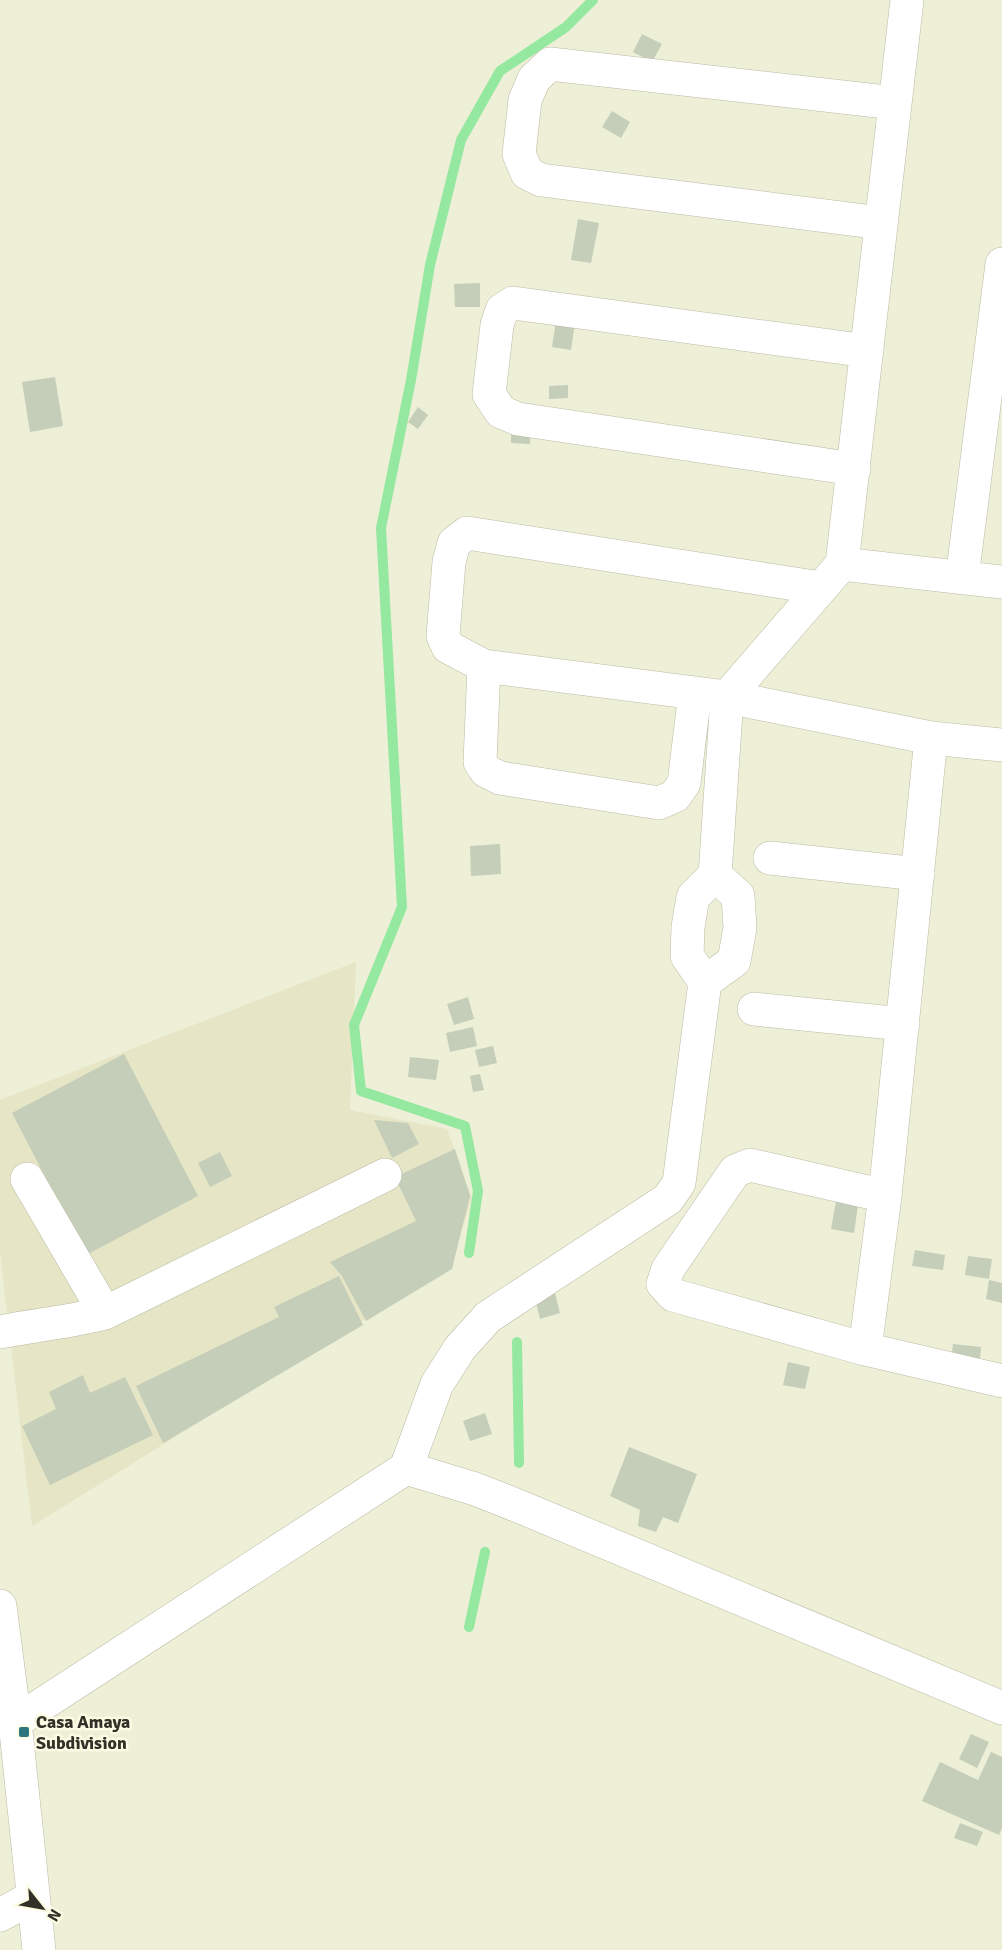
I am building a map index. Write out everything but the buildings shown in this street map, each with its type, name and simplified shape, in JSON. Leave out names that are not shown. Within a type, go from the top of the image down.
[{"type":"street","points":[[15,1722],[406,1468],[437,1384],[460,1348],[488,1317],[660,1204],[675,1191],[679,1183],[705,981],[687,956],[687,927],[693,897],[715,874],[727,697],[832,576],[854,469],[907,0]]},
{"type":"street","points":[[882,223],[540,180],[527,173],[519,154],[525,100],[534,79],[549,64],[895,103]]},
{"type":"street","points":[[962,578],[1002,264]]},
{"type":"street","points":[[854,469],[518,419],[501,412],[489,394],[497,326],[502,310],[513,303],[867,351]]},
{"type":"street","points":[[1002,582],[962,578],[832,576],[467,533],[454,543],[449,562],[443,636],[448,647],[484,666],[727,697],[931,738],[1002,745]]},
{"type":"street","points":[[484,666],[480,762],[486,771],[500,778],[659,803],[675,796],[684,783],[695,693]]},
{"type":"street","points":[[865,1349],[885,1196],[931,738]]},
{"type":"street","points":[[770,858],[918,874]]},
{"type":"street","points":[[705,981],[734,961],[741,928],[738,896],[715,874]]},
{"type":"street","points":[[754,1009],[903,1024]]},
{"type":"street","points":[[885,1196],[750,1165],[735,1171],[668,1269],[663,1284],[672,1295],[865,1349],[1002,1381],[1002,1376]]},
{"type":"street","points":[[0,1332],[78,1320],[105,1313],[385,1175]]},
{"type":"street","points":[[27,1179],[105,1313]]},
{"type":"street","points":[[406,1468],[475,1489],[523,1508],[1002,1708]]},
{"type":"street","points":[[1,1626],[5,1685],[15,1722],[39,1950]]},
{"type":"street","points":[[0,1915],[33,1897]]},
{"type":"shaded area","points":[[356,962],[350,1110],[447,1129],[472,1198],[450,1266],[32,1526],[0,1252],[0,1100]]},
{"type":"waterway","points":[[469,1253],[478,1191],[465,1126],[361,1091],[354,1025],[402,907],[381,528],[411,380],[430,265],[461,140],[500,71],[566,27],[593,0]]},
{"type":"waterway","points":[[517,1342],[519,1463]]},
{"type":"waterway","points":[[469,1627],[485,1552]]},
{"type":"place","name":"Casa Amaya Subdivision","points":[[24,1732]]}]
